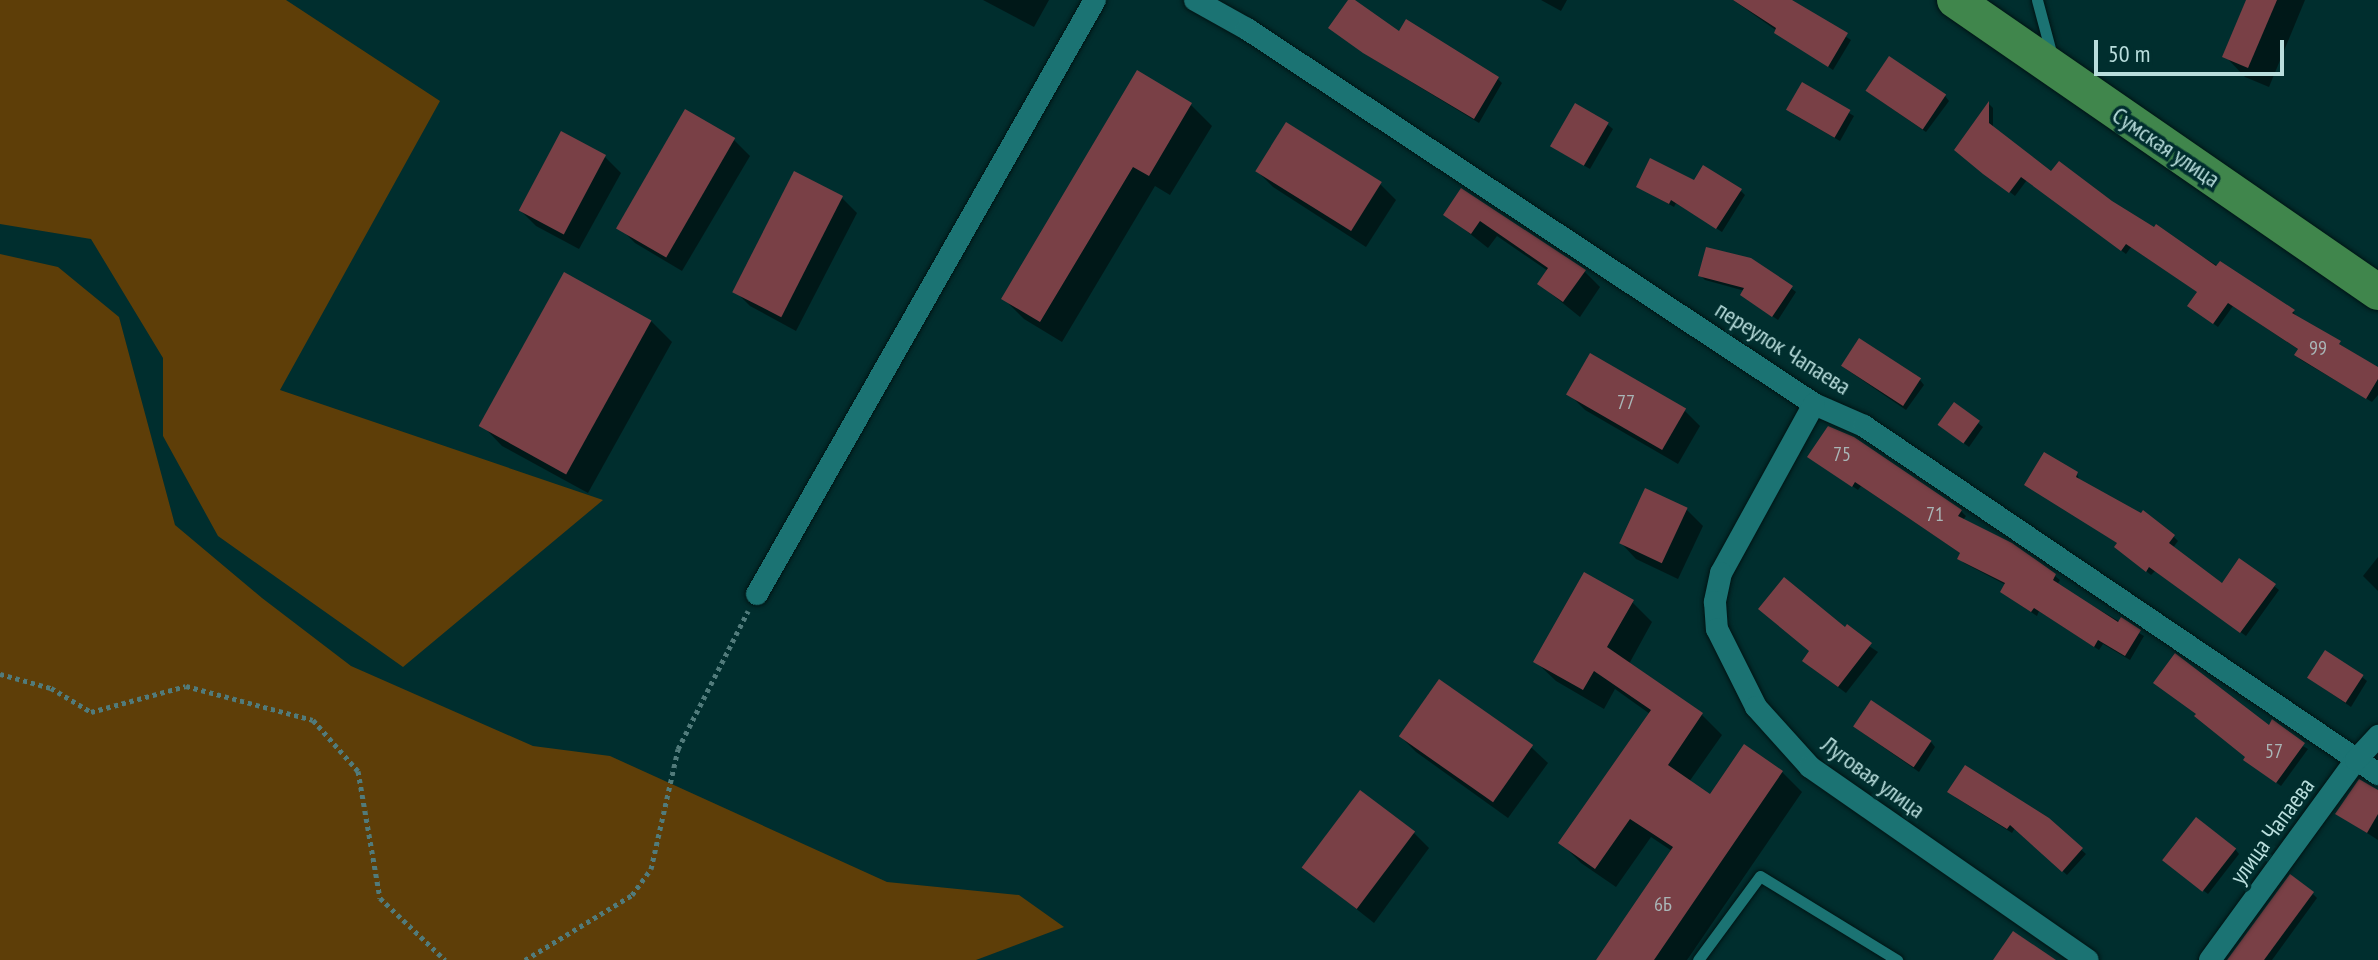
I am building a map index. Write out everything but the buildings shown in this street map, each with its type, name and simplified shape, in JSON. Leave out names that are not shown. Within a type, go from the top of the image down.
[{"type":"main road","name":"Сумская улица","points":[[1955,0],[2378,292]]},
{"type":"street","points":[[757,594],[1095,0]]},
{"type":"street","name":"переулок Чапаева","points":[[1195,0],[1247,29],[1814,404],[1864,426],[2378,774]]},
{"type":"street","name":"Луговая улица","points":[[1814,404],[1721,573],[1715,602],[1717,629],[1723,642],[1756,707],[1810,767],[2088,960]]},
{"type":"street","name":"улица Чапаева","points":[[2210,960],[2356,760],[2378,736]]},
{"type":"lane","points":[[2037,0],[2057,72]]},
{"type":"lane","points":[[1698,960],[1760,876],[1897,960]]},
{"type":"path","points":[[525,960],[632,895],[651,869],[678,749],[757,594]]},
{"type":"path","points":[[0,674],[51,688],[91,712],[186,686],[313,720],[358,771],[380,898],[445,960]]},
{"type":"shaded area","points":[[0,0],[286,0],[440,101],[280,390],[603,500],[403,667],[218,536],[163,436],[163,358],[91,239],[0,224]]},
{"type":"shaded area","points":[[0,254],[58,267],[119,317],[175,525],[262,598],[351,666],[533,746],[610,756],[887,882],[1019,895],[1064,927],[976,960],[0,960]]}]
